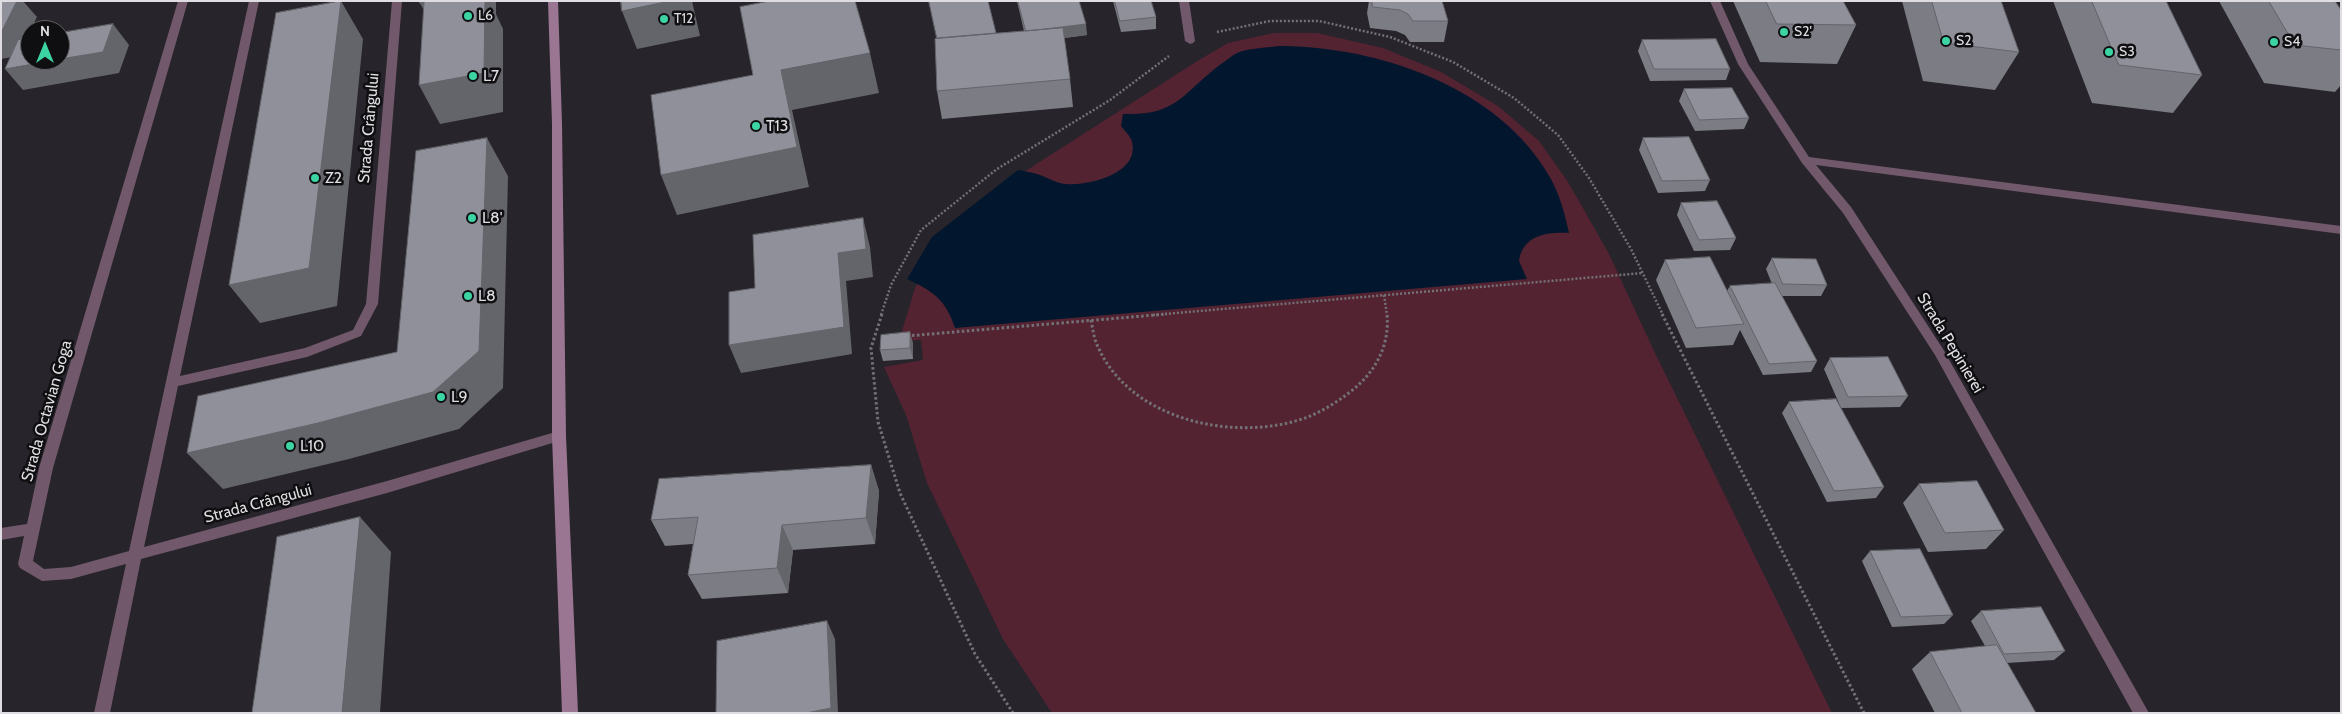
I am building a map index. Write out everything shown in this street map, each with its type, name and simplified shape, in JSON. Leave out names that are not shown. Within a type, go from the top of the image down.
[{"type":"main road","points":[[554,1],[558,124],[560,436],[570,713]]},
{"type":"street","name":"Strada Octavian Goga","points":[[135,555],[72,573],[42,575],[25,564],[46,468],[183,1]]},
{"type":"street","points":[[102,713],[254,1]]},
{"type":"street","name":"Strada Crângului","points":[[173,382],[307,352],[357,333],[372,304],[397,1]]},
{"type":"street","points":[[1184,1],[1190,41]]},
{"type":"street","name":"Strada Pepinierei","points":[[1715,1],[1743,64],[1806,160],[1847,210],[1939,352],[2141,713]]},
{"type":"street","points":[[1806,160],[2341,230]]},
{"type":"street","name":"Strada Crângului","points":[[135,555],[386,487],[560,436]]},
{"type":"street","points":[[1,534],[32,529]]},
{"type":"path","points":[[1013,713],[975,654],[900,493],[878,422],[871,348],[891,285],[921,230],[997,169],[1110,100],[1190,41],[1217,32],[1270,21],[1320,21],[1390,38],[1452,62],[1514,98],[1558,135],[1589,178],[1631,249],[1864,713]]},
{"type":"path","points":[[904,336],[1643,273]]},
{"type":"path","points":[[1091,320],[1096,343],[1108,365],[1125,385],[1148,402],[1176,416],[1207,424],[1239,428],[1272,426],[1301,420],[1327,409],[1349,395],[1367,377],[1380,358],[1386,338],[1388,316],[1384,296]]},
{"type":"path","points":[[874,338],[884,338]]},
{"type":"shaded area","points":[[1274,33],[1317,33],[1383,48],[1441,72],[1498,106],[1539,141],[1568,182],[1608,252],[1655,353],[1832,713],[1052,713],[1003,639],[927,483],[906,415],[884,367],[923,360],[921,340],[899,341],[915,288],[942,238],[1013,179],[1199,60],[1228,43]]},
{"type":"water","points":[[1278,46],[1316,48],[1356,54],[1395,64],[1433,78],[1469,96],[1501,119],[1529,147],[1554,185],[1562,205],[1569,233],[1552,233],[1537,237],[1525,246],[1519,261],[1527,279],[955,328],[943,303],[931,292],[907,279],[932,237],[1018,170],[1035,173],[1066,184],[1086,183],[1110,176],[1128,162],[1132,153],[1132,142],[1121,126],[1123,114],[1141,114],[1168,107],[1235,54],[1247,50]]},
{"type":"building","points":[[1,1],[17,1],[1,33]]},
{"type":"building","points":[[341,1],[309,268],[229,285],[276,13]]},
{"type":"building","points":[[420,1],[485,1],[484,73],[419,85],[424,2],[420,3]]},
{"type":"building","points":[[621,1],[670,1],[622,11]]},
{"type":"building","points":[[770,1],[855,1],[870,53],[781,70],[797,147],[661,175],[651,95],[753,75],[740,7]]},
{"type":"building","points":[[929,1],[988,1],[996,33],[937,38]]},
{"type":"building","points":[[1018,1],[1079,1],[1086,24],[1026,31]]},
{"type":"building","points":[[1115,1],[1151,1],[1156,17],[1120,21]]},
{"type":"building","points":[[1372,1],[1442,1],[1448,21],[1413,21],[1408,14],[1400,10],[1373,7]]},
{"type":"building","points":[[1766,1],[1843,1],[1856,25],[1777,24]]},
{"type":"building","points":[[1932,1],[2001,1],[2019,52],[1944,43]]},
{"type":"building","points":[[2092,1],[2166,1],[2202,75],[2119,65]]},
{"type":"building","points":[[2269,1],[2335,1],[2341,10],[2341,50],[2295,45]]},
{"type":"building","points":[[113,24],[103,52],[70,57],[70,31]]},
{"type":"building","points":[[1063,28],[1070,79],[937,91],[935,39]]},
{"type":"building","points":[[1716,39],[1730,69],[1654,69],[1642,40]]},
{"type":"building","points":[[18,40],[20,40],[20,66],[5,69]]},
{"type":"building","points":[[1732,88],[1749,118],[1699,120],[1684,89]]},
{"type":"building","points":[[1689,137],[1710,180],[1662,181],[1643,138]]},
{"type":"building","points":[[487,138],[479,351],[433,392],[318,423],[187,453],[198,396],[397,352],[416,151]]},
{"type":"building","points":[[1717,201],[1736,238],[1699,240],[1681,203]]},
{"type":"building","points":[[863,218],[866,249],[838,253],[844,327],[729,345],[729,292],[755,288],[753,235]]},
{"type":"building","points":[[1710,257],[1744,324],[1696,328],[1665,260]]},
{"type":"building","points":[[1772,258],[1816,259],[1827,285],[1783,284]]},
{"type":"building","points":[[1775,283],[1817,361],[1769,364],[1730,286]]},
{"type":"building","points":[[910,332],[910,348],[880,350],[881,335]]},
{"type":"building","points":[[1888,357],[1908,396],[1848,397],[1830,358]]},
{"type":"building","points":[[1836,399],[1884,487],[1834,491],[1789,402]]},
{"type":"building","points":[[871,465],[866,518],[782,525],[777,568],[688,575],[698,517],[651,520],[659,479]]},
{"type":"building","points":[[1977,481],[2004,530],[1945,533],[1919,484]]},
{"type":"building","points":[[360,517],[342,713],[252,713],[277,537]]},
{"type":"building","points":[[1920,549],[1953,615],[1901,617],[1870,551]]},
{"type":"building","points":[[2041,607],[2065,651],[2004,654],[1981,611]]},
{"type":"building","points":[[827,621],[831,708],[806,713],[716,713],[717,641]]},
{"type":"building","points":[[1997,645],[2036,713],[1962,713],[1930,652]]},
{"type":"place","name":"L6","points":[[468,16]]},
{"type":"place","name":"T12","points":[[664,19]]},
{"type":"place","name":"S2'","points":[[1784,32]]},
{"type":"place","name":"S2","points":[[1946,41]]},
{"type":"place","name":"S4","points":[[2274,42]]},
{"type":"place","name":"S3","points":[[2109,52]]},
{"type":"place","name":"L7","points":[[473,76]]},
{"type":"place","name":"T13","points":[[756,126]]},
{"type":"place","name":"Z2","points":[[315,178]]},
{"type":"place","name":"L8'","points":[[472,218]]},
{"type":"place","name":"L8","points":[[468,296]]},
{"type":"place","name":"L9","points":[[441,397]]},
{"type":"place","name":"L10","points":[[290,446]]}]
